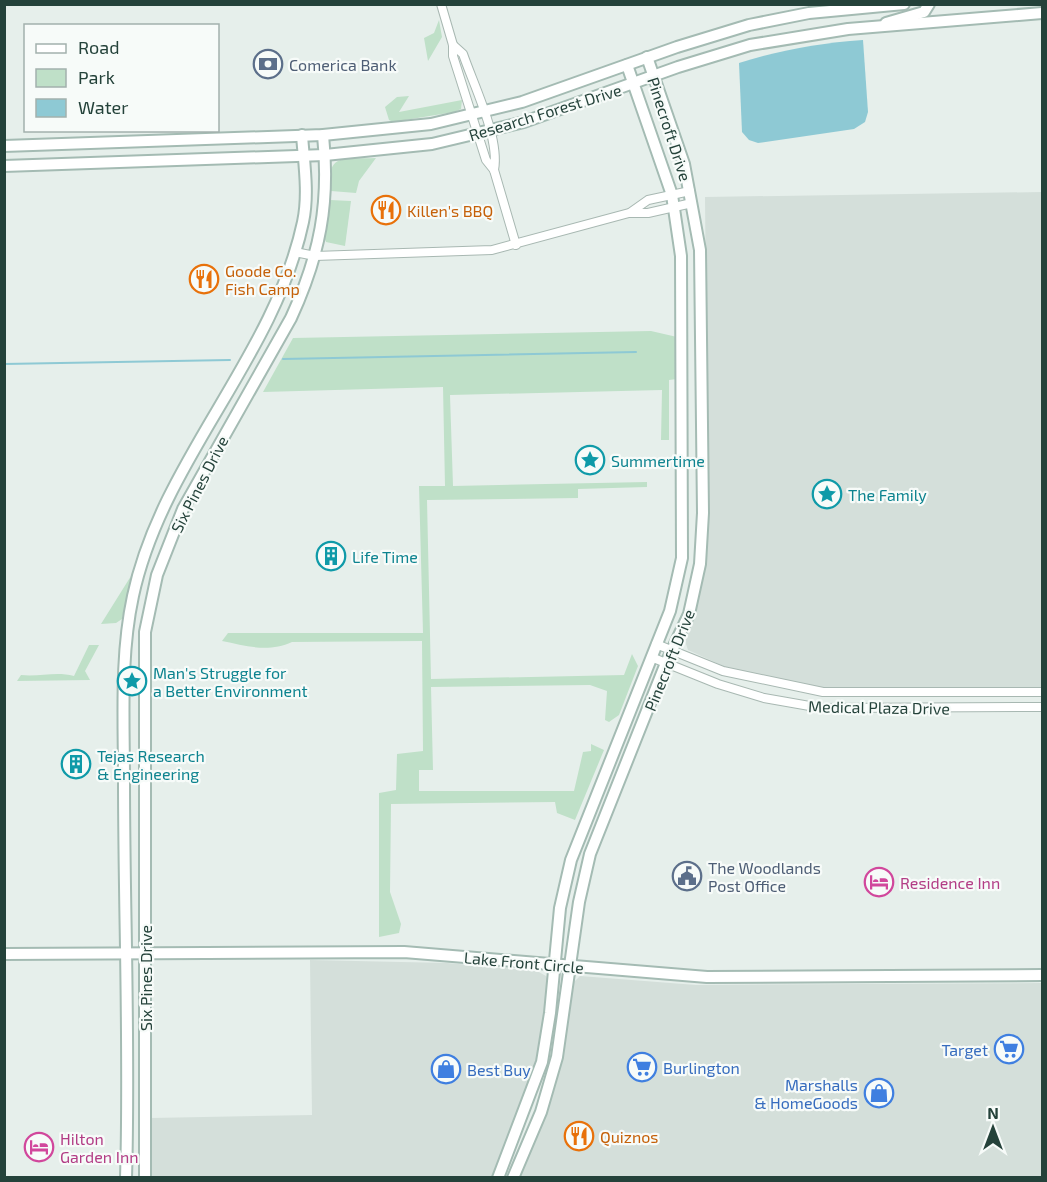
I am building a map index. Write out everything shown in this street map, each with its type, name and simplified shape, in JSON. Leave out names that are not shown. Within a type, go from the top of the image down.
[{"type":"street","points":[[441,4],[453,45],[453,56],[471,115],[486,160],[494,170],[516,245]]},
{"type":"street","points":[[878,26],[905,15],[924,12],[929,4]]},
{"type":"street","name":"Research Forest Drive","points":[[4,146],[323,135],[392,129],[483,113],[552,93],[722,32],[777,18],[898,5]]},
{"type":"street","name":"Research Forest Drive","points":[[4,166],[304,156],[404,148],[490,132],[750,45],[878,26],[1042,13]]},
{"type":"street","points":[[453,45],[463,54],[490,132],[496,157],[494,170]]},
{"type":"street","name":"Pinecroft Drive","points":[[513,1178],[541,1112],[557,1057],[579,902],[590,854],[693,599],[703,528],[700,250],[684,164],[647,57]]},
{"type":"street","name":"Pinecroft Drive","points":[[498,1178],[542,1062],[560,908],[571,860],[677,585],[684,530],[681,256],[672,195],[651,129],[632,85],[627,65]]},
{"type":"street","name":"Six Pines Drive","points":[[126,1178],[128,1128],[125,645],[138,573],[166,502],[288,280],[304,220],[306,189],[303,135]]},
{"type":"street","name":"Six Pines Drive","points":[[144,1178],[146,1129],[143,645],[157,574],[183,509],[291,318],[315,256],[326,196],[323,135]]},
{"type":"street","points":[[110,162],[124,151],[130,142]]},
{"type":"street","points":[[629,213],[648,200],[690,191]]},
{"type":"street","points":[[295,252],[315,256],[467,252],[516,245],[629,213],[648,213],[692,203]]},
{"type":"street","points":[[227,393],[243,402]]},
{"type":"street","points":[[166,502],[183,509]]},
{"type":"street","name":"Medical Plaza Drive","points":[[656,644],[723,671],[823,692],[1042,692]]},
{"type":"street","name":"Medical Plaza Drive","points":[[651,657],[764,698],[821,708],[1042,707]]},
{"type":"street","name":"Lake Front Circle","points":[[4,954],[404,952],[727,977],[1042,975]]},
{"type":"street","points":[[128,1128],[146,1129]]},
{"type":"shaded area","points":[[1042,192],[1042,687],[830,689],[784,683],[730,669],[688,650],[684,638],[694,615],[702,579],[708,520],[705,197]]},
{"type":"shaded area","points":[[310,960],[447,963],[537,971],[546,976],[549,982],[536,1059],[525,1097],[492,1177],[149,1178],[151,1118],[312,1115]]},
{"type":"shaded area","points":[[580,976],[696,985],[1042,983],[1042,1177],[519,1178],[554,1088],[562,1057],[573,983]]},
{"type":"green space","points":[[439,20],[442,37],[428,61],[424,38],[434,33]]},
{"type":"green space","points":[[409,96],[399,112],[462,100],[461,109],[393,122],[389,120],[385,107],[397,97]]},
{"type":"green space","points":[[376,158],[359,181],[356,193],[331,191],[330,176],[336,163],[348,159]]},
{"type":"green space","points":[[330,200],[351,201],[345,246],[326,242],[324,237]]},
{"type":"green space","points":[[651,331],[677,337],[677,379],[669,380],[669,440],[661,440],[662,390],[450,395],[453,486],[647,482],[647,487],[578,489],[578,498],[427,500],[431,679],[624,675],[632,654],[638,666],[619,715],[609,722],[605,720],[607,691],[590,685],[431,687],[433,770],[419,770],[419,791],[574,791],[583,752],[591,751],[591,744],[604,750],[575,820],[557,813],[555,802],[391,804],[390,892],[401,924],[399,933],[379,937],[379,793],[396,790],[397,754],[423,751],[422,641],[292,642],[266,648],[222,641],[228,633],[423,633],[419,486],[445,486],[443,387],[263,392],[293,338]]},
{"type":"green space","points":[[131,576],[122,619],[116,623],[101,624]]},
{"type":"green space","points":[[89,645],[99,645],[85,671],[90,680],[17,681],[21,675],[74,676]]},
{"type":"water","points":[[863,40],[868,112],[865,122],[854,129],[758,143],[749,140],[742,132],[739,63],[800,48]]},
{"type":"waterway","points":[[283,359],[636,352]]},
{"type":"waterway","points":[[4,364],[230,360]]},
{"type":"place","name":"Comerica Bank","points":[[268,64]]},
{"type":"place","name":"Killen's BBQ","points":[[386,210]]},
{"type":"place","name":"Goode Co. Fish Camp","points":[[204,279]]},
{"type":"place","name":"Summertime","points":[[590,460]]},
{"type":"place","name":"The Family","points":[[827,494]]},
{"type":"place","name":"Life Time","points":[[331,556]]},
{"type":"place","name":"Man's Struggle for a Better Environment","points":[[132,681]]},
{"type":"place","name":"Tejas Research & Engineering","points":[[76,764]]},
{"type":"place","name":"The Woodlands Post Office","points":[[687,876]]},
{"type":"place","name":"Residence Inn","points":[[879,882]]},
{"type":"place","name":"Target","points":[[1009,1049]]},
{"type":"place","name":"Burlington","points":[[642,1067]]},
{"type":"place","name":"Best Buy","points":[[446,1069]]},
{"type":"place","name":"Marshalls & HomeGoods","points":[[879,1093]]},
{"type":"place","name":"Quiznos","points":[[579,1136]]},
{"type":"place","name":"Hilton Garden Inn","points":[[39,1147]]}]
